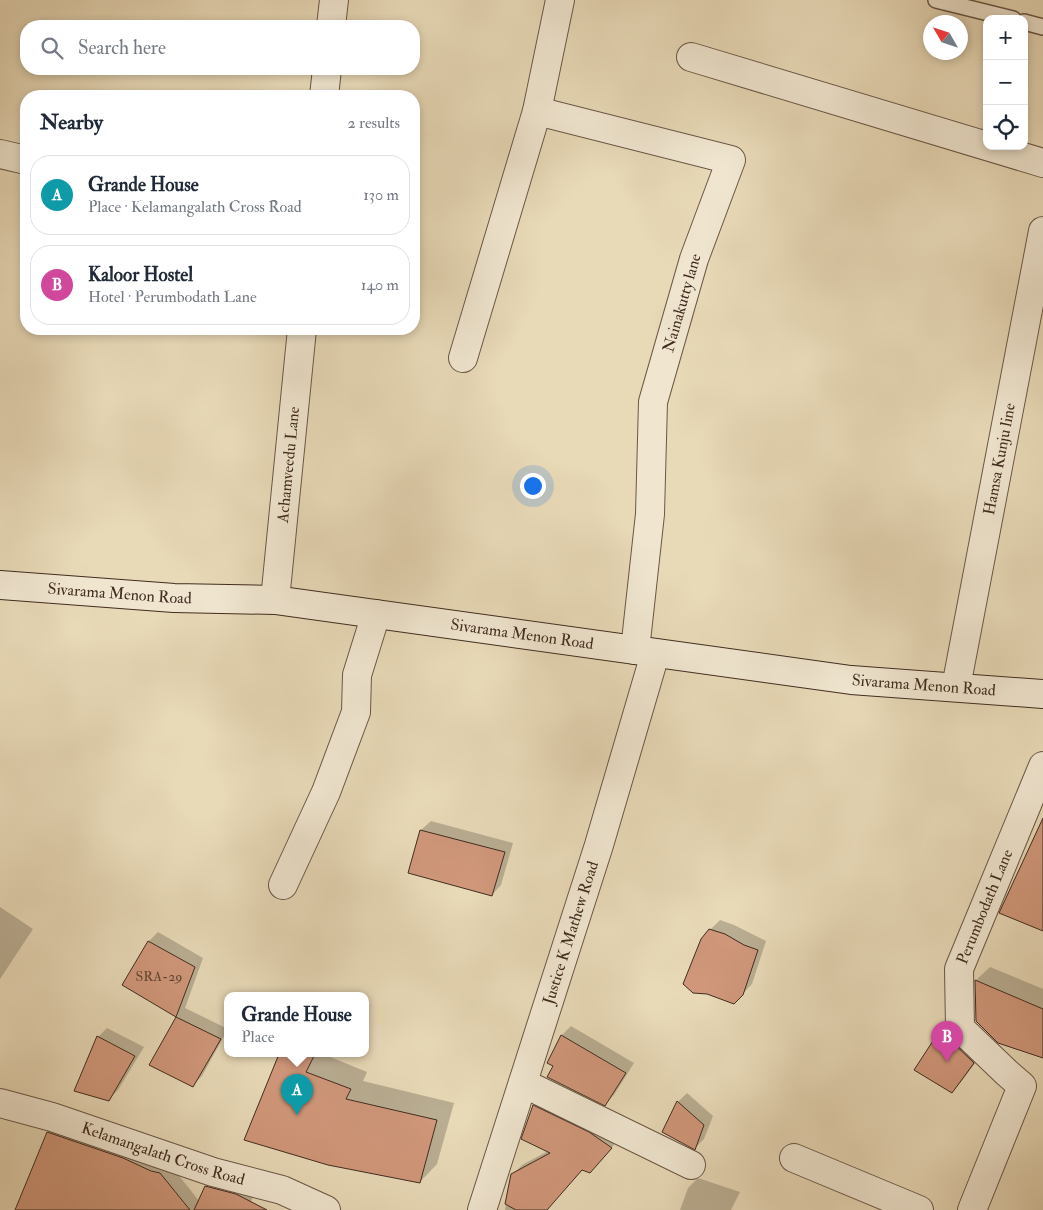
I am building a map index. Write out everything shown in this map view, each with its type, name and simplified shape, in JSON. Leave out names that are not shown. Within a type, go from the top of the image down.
[{"type":"street","points":[[332,20],[334,0]]},
{"type":"street","points":[[463,358],[537,111],[560,0]]},
{"type":"street","points":[[691,58],[1043,163]]},
{"type":"street","points":[[325,90],[326,75]]},
{"type":"street","name":"Nainakutty lane","points":[[537,111],[731,160],[694,259],[653,402],[645,652]]},
{"type":"street","points":[[0,154],[20,159]]},
{"type":"street","name":"Hamsa Kunju line","points":[[956,687],[1043,232]]},
{"type":"street","name":"Achamveedu Lane","points":[[275,600],[301,335]]},
{"type":"street","name":"Sivarama Menon Road","points":[[0,585],[174,598],[275,600],[851,680],[1043,694]]},
{"type":"street","points":[[283,885],[326,792],[356,712],[358,675],[376,614]]},
{"type":"street","name":"Justice K Mathew Road","points":[[482,1210],[599,845],[645,652]]},
{"type":"street","name":"Perumbodath Lane","points":[[972,1210],[1022,1086],[960,1028],[959,969],[1043,766]]},
{"type":"street","points":[[523,1083],[691,1165]]},
{"type":"street","name":"Kelamangalath Cross Road","points":[[0,1104],[52,1116],[213,1172],[282,1190],[326,1210]]},
{"type":"street","points":[[794,1158],[919,1210]]},
{"type":"lane","points":[[936,0],[997,15]]},
{"type":"lane","points":[[1028,23],[1043,27]]},
{"type":"building","points":[[1043,818],[1043,931],[999,913]]},
{"type":"building","points":[[420,830],[505,852],[492,896],[408,873]]},
{"type":"building","points":[[709,929],[725,934],[744,945],[758,950],[743,995],[734,1004],[707,994],[693,993],[683,984],[701,939]]},
{"type":"building","points":[[148,941],[195,967],[176,1017],[122,985]]},
{"type":"building","points":[[975,980],[1043,1009],[1043,1058],[998,1043],[976,1021]]},
{"type":"building","points":[[176,1017],[221,1039],[193,1087],[149,1065]]},
{"type":"building","points":[[942,1027],[949,1039],[974,1063],[952,1093],[914,1070]]},
{"type":"building","points":[[561,1035],[626,1073],[605,1106],[547,1077],[553,1066],[547,1063]]},
{"type":"building","points":[[97,1036],[135,1056],[109,1101],[74,1091]]},
{"type":"building","points":[[278,1057],[314,1057],[306,1072],[351,1089],[346,1099],[437,1120],[420,1183],[328,1165],[244,1140]]},
{"type":"building","points":[[677,1101],[704,1125],[695,1150],[662,1132]]},
{"type":"building","points":[[533,1105],[589,1132],[612,1148],[590,1173],[582,1170],[547,1210],[516,1210],[505,1204],[511,1174],[550,1153],[521,1139]]},
{"type":"building","points":[[47,1132],[160,1173],[190,1210],[15,1210]]},
{"type":"building","points":[[205,1186],[236,1194],[267,1210],[194,1210]]},
{"type":"place","name":"Kaloor Hostel","points":[[947,1062]]},
{"type":"place","name":"Grande House","points":[[297,1115]]}]
